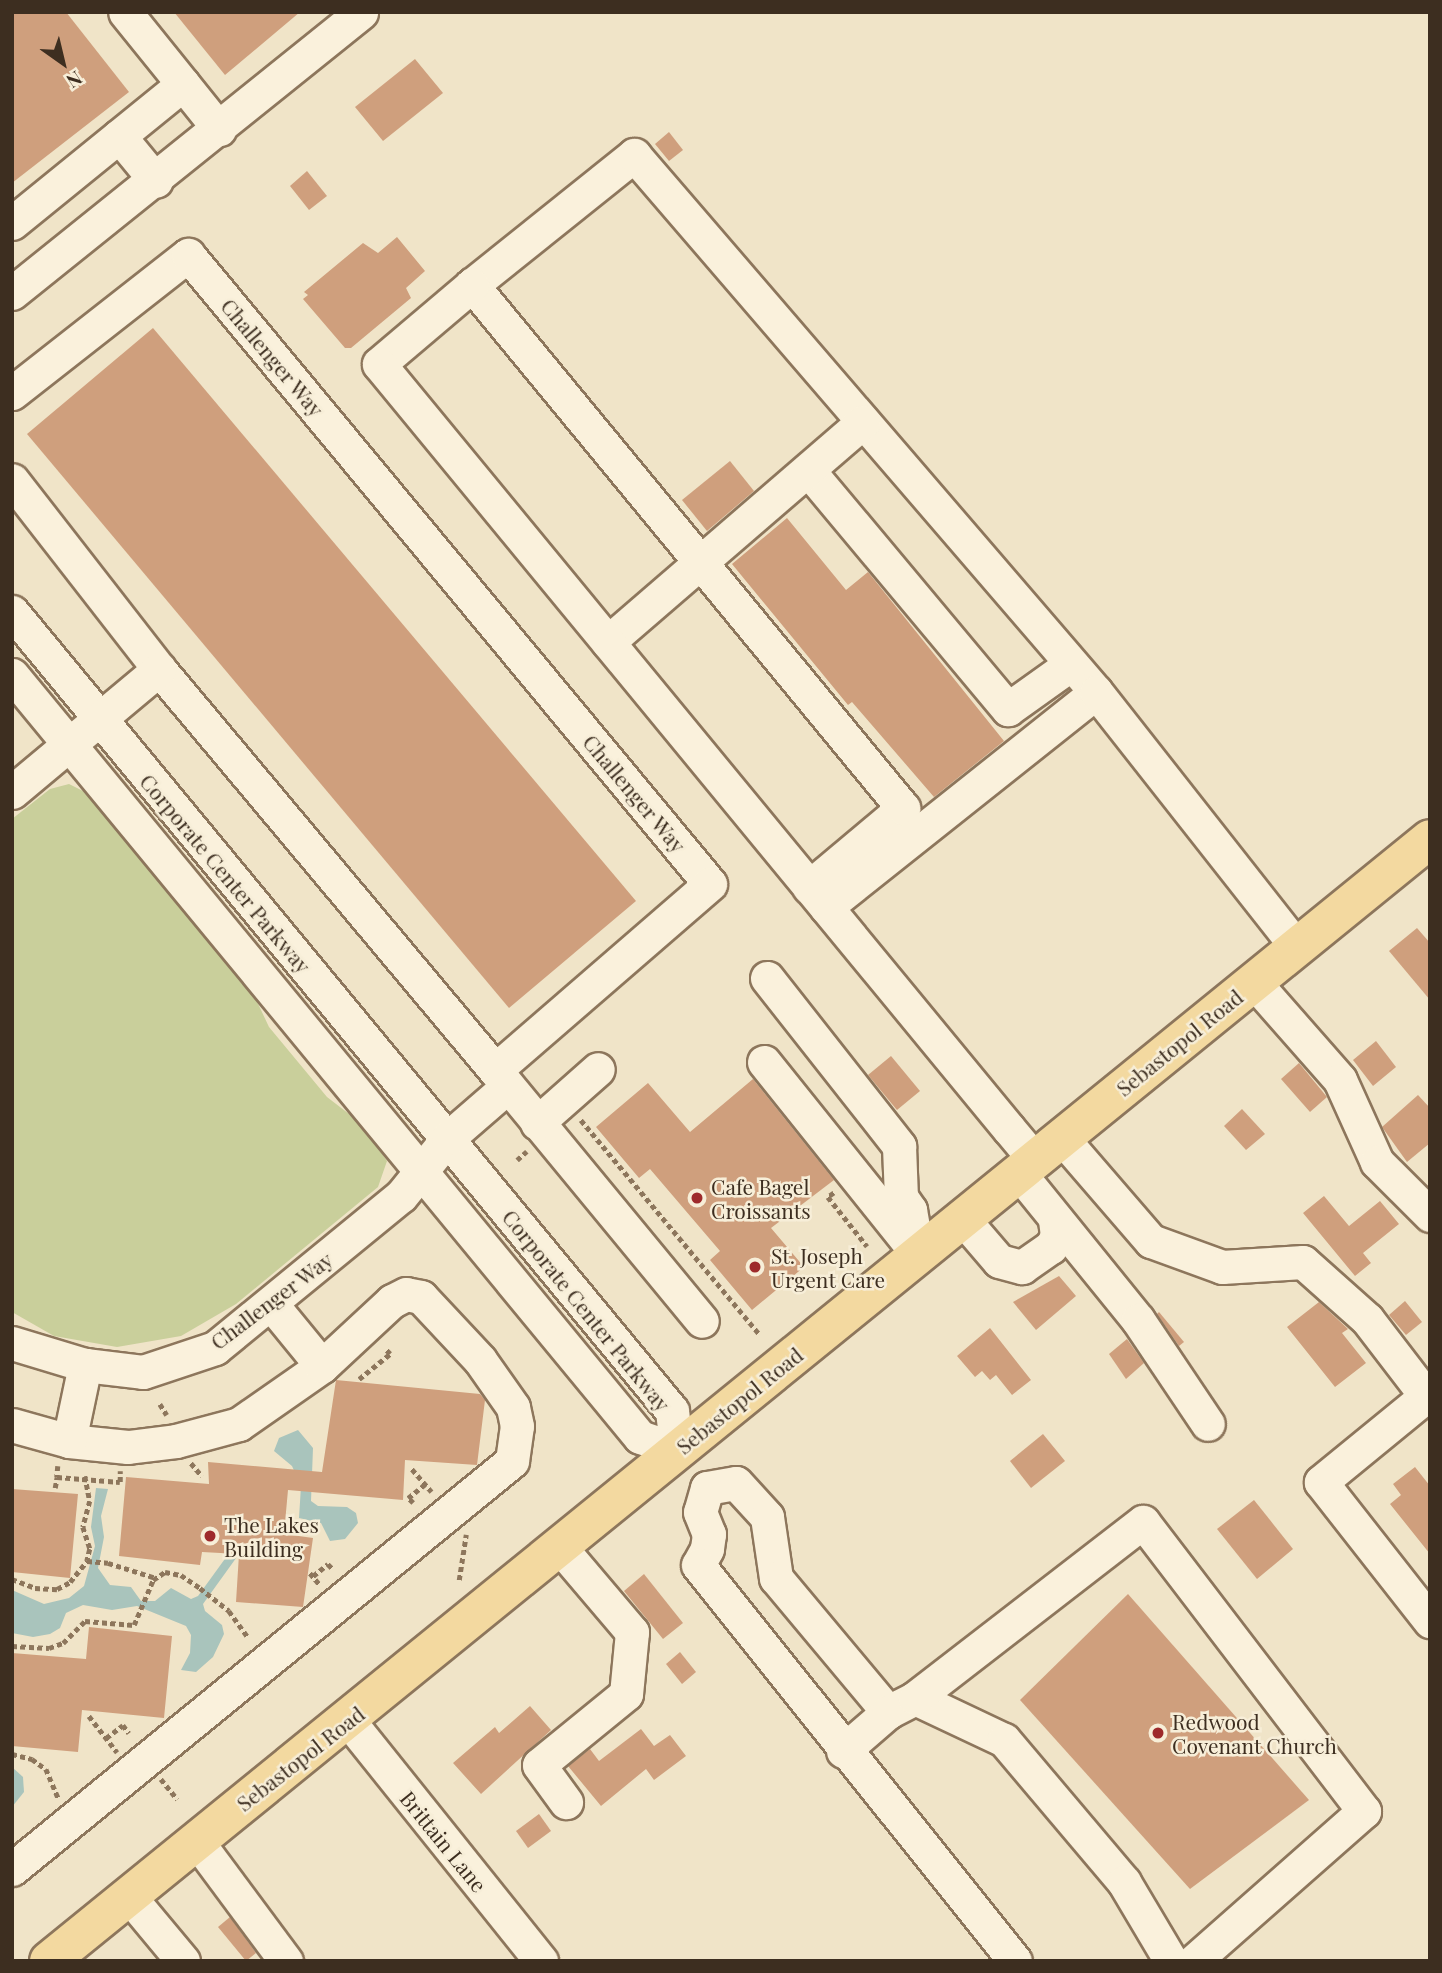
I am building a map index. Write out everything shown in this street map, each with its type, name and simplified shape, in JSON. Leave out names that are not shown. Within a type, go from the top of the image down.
[{"type":"main road","name":"Sebastopol Road","points":[[49,1961],[1430,839]]},
{"type":"street","points":[[125,12],[219,129]]},
{"type":"street","points":[[12,293],[156,181],[361,12]]},
{"type":"street","points":[[12,223],[183,84]]},
{"type":"street","points":[[119,136],[156,181]]},
{"type":"street","points":[[1297,947],[1096,692],[634,155],[472,285],[379,364],[818,897],[1039,1157],[1151,1241],[1222,1266],[1303,1262],[1367,1318],[1426,1396],[1321,1482],[1430,1621]]},
{"type":"street","name":"Challenger Way","points":[[12,393],[188,255],[710,884],[502,1078],[420,1169],[401,1196],[271,1305],[215,1348],[143,1372],[85,1364],[12,1343]]},
{"type":"street","points":[[472,285],[903,808],[818,897]]},
{"type":"street","points":[[608,642],[863,422]]},
{"type":"street","points":[[808,470],[1008,709],[1071,664]]},
{"type":"street","points":[[12,480],[159,669],[702,1321]]},
{"type":"street","name":"Corporate Center Parkway","points":[[12,612],[672,1411],[677,1450],[640,1437],[12,675]]},
{"type":"street","points":[[12,792],[159,669]]},
{"type":"street","points":[[818,897],[1096,692]]},
{"type":"street","points":[[767,978],[899,1146],[901,1197],[910,1210],[918,1255]]},
{"type":"street","points":[[1254,982],[1340,1080],[1377,1162],[1430,1215]]},
{"type":"street","points":[[764,1062],[918,1255]]},
{"type":"street","points":[[537,1123],[598,1069]]},
{"type":"street","points":[[963,1219],[999,1261],[1022,1267],[1051,1247],[1057,1236],[1055,1219],[1039,1157]]},
{"type":"street","points":[[1055,1219],[1138,1320],[1208,1424]]},
{"type":"street","points":[[12,1425],[69,1441],[128,1447],[176,1441],[239,1424],[322,1366],[392,1301],[406,1294],[421,1297],[480,1360],[513,1407],[517,1426],[512,1461],[12,1869]]},
{"type":"street","points":[[271,1305],[322,1366]]},
{"type":"street","points":[[69,1441],[85,1364]]},
{"type":"street","points":[[677,1450],[707,1488]]},
{"type":"street","points":[[707,1488],[736,1483],[766,1517],[776,1578],[901,1705],[1004,1740],[1124,1882],[1171,1961]]},
{"type":"street","points":[[707,1488],[700,1512],[708,1542],[698,1565],[843,1751],[1015,1961]]},
{"type":"street","points":[[843,1751],[1143,1522],[1364,1811],[1194,1961]]},
{"type":"street","points":[[559,1546],[632,1632],[626,1694],[539,1765],[566,1802]]},
{"type":"street","name":"Brittain Lane","points":[[348,1720],[541,1961]]},
{"type":"street","points":[[196,1840],[286,1961]]},
{"type":"street","points":[[128,1895],[183,1961]]},
{"type":"path","points":[[575,1113],[759,1335]]},
{"type":"path","points":[[828,1197],[867,1245]]},
{"type":"path","points":[[359,1378],[390,1354],[385,1349]]},
{"type":"path","points":[[412,1468],[440,1503]]},
{"type":"path","points":[[12,1579],[35,1588],[57,1589],[70,1582],[88,1562],[90,1549],[83,1527],[90,1501],[85,1476]]},
{"type":"path","points":[[55,1488],[57,1477]]},
{"type":"path","points":[[413,1503],[408,1498],[425,1484]]},
{"type":"path","points":[[459,1580],[466,1535]]},
{"type":"path","points":[[88,1562],[101,1562],[156,1578],[170,1572],[202,1590],[229,1611],[247,1636]]},
{"type":"path","points":[[313,1576],[328,1564],[332,1568]]},
{"type":"path","points":[[12,1646],[40,1648],[63,1643],[85,1620],[134,1625],[156,1578]]},
{"type":"path","points":[[89,1716],[123,1760]]},
{"type":"path","points":[[106,1738],[123,1725],[129,1733]]},
{"type":"path","points":[[12,1754],[32,1759],[46,1769],[53,1794],[74,1818]]},
{"type":"path","points":[[153,1770],[177,1799]]},
{"type":"green space","points":[[69,784],[87,793],[253,993],[269,1027],[327,1097],[362,1124],[387,1161],[378,1187],[236,1304],[181,1336],[117,1347],[54,1336],[12,1312],[12,819],[50,789]]},
{"type":"water","points":[[298,1430],[313,1448],[311,1501],[318,1506],[347,1507],[356,1513],[358,1523],[345,1539],[330,1541],[321,1523],[299,1518],[301,1486],[292,1466],[274,1451],[279,1438]]},
{"type":"water","points":[[96,1488],[108,1489],[101,1516],[104,1537],[98,1568],[110,1585],[131,1587],[141,1601],[155,1601],[171,1588],[191,1599],[198,1596],[227,1556],[239,1554],[203,1604],[205,1611],[222,1625],[224,1634],[213,1657],[196,1672],[181,1670],[190,1653],[191,1635],[186,1626],[137,1606],[112,1610],[83,1605],[66,1613],[60,1628],[50,1634],[33,1637],[12,1633],[12,1590],[44,1604],[69,1598],[84,1586],[95,1546],[91,1527]]},
{"type":"water","points":[[12,1767],[23,1777],[24,1792],[12,1807]]},
{"type":"building","points":[[12,12],[66,12],[129,92],[12,183]]},
{"type":"building","points":[[174,12],[300,12],[225,75]]},
{"type":"building","points":[[415,59],[443,93],[383,141],[355,107]]},
{"type":"building","points":[[669,132],[683,150],[669,161],[655,144]]},
{"type":"building","points":[[307,171],[327,196],[309,210],[290,186]]},
{"type":"building","points":[[397,237],[425,271],[406,288],[411,298],[351,348],[345,348],[303,299],[308,295],[304,292],[363,243],[378,253]]},
{"type":"building","points":[[153,328],[636,901],[509,1008],[27,434]]},
{"type":"building","points":[[730,461],[754,491],[707,531],[682,500]]},
{"type":"building","points":[[787,518],[846,590],[868,572],[1004,741],[934,797],[852,702],[848,705],[732,564]]},
{"type":"building","points":[[1417,928],[1430,943],[1430,1000],[1389,951]]},
{"type":"building","points":[[1376,1041],[1396,1067],[1373,1086],[1353,1060]]},
{"type":"building","points":[[891,1056],[920,1091],[897,1110],[868,1075]]},
{"type":"building","points":[[1299,1063],[1327,1097],[1310,1112],[1281,1079]]},
{"type":"building","points":[[753,1079],[834,1180],[771,1228],[804,1267],[752,1310],[710,1260],[720,1251],[650,1169],[639,1178],[596,1127],[648,1083],[690,1132]]},
{"type":"building","points":[[1418,1095],[1430,1108],[1430,1143],[1407,1162],[1382,1127]]},
{"type":"building","points":[[1242,1109],[1265,1134],[1246,1150],[1224,1126]]},
{"type":"building","points":[[1324,1196],[1349,1226],[1380,1201],[1399,1224],[1363,1253],[1371,1263],[1355,1276],[1303,1213]]},
{"type":"building","points":[[1059,1276],[1076,1296],[1036,1330],[1013,1302]]},
{"type":"building","points":[[1405,1301],[1422,1322],[1406,1335],[1389,1315]]},
{"type":"building","points":[[1319,1302],[1348,1329],[1342,1333],[1366,1363],[1335,1387],[1287,1327]]},
{"type":"building","points":[[1159,1312],[1184,1342],[1179,1346],[1157,1314]]},
{"type":"building","points":[[990,1328],[1031,1380],[1012,1395],[996,1375],[990,1380],[982,1371],[975,1377],[957,1356]]},
{"type":"building","points":[[1127,1339],[1144,1363],[1126,1379],[1109,1354]]},
{"type":"building","points":[[336,1380],[480,1394],[485,1400],[477,1465],[405,1460],[403,1500],[288,1490],[284,1534],[313,1538],[303,1607],[236,1602],[239,1554],[202,1552],[200,1565],[119,1556],[126,1477],[209,1484],[208,1462],[322,1472]]},
{"type":"building","points":[[1043,1434],[1065,1461],[1031,1488],[1010,1461]]},
{"type":"building","points":[[1415,1467],[1430,1486],[1430,1554],[1390,1504],[1401,1495],[1393,1484]]},
{"type":"building","points":[[12,1489],[78,1494],[70,1578],[12,1572]]},
{"type":"building","points":[[1254,1500],[1293,1549],[1257,1579],[1217,1529]]},
{"type":"building","points":[[644,1574],[683,1623],[663,1639],[624,1591]]},
{"type":"building","points":[[1128,1594],[1309,1800],[1190,1889],[1020,1700]]},
{"type":"building","points":[[89,1627],[172,1636],[164,1718],[82,1710],[78,1752],[12,1746],[12,1653],[86,1659]]},
{"type":"building","points":[[680,1652],[696,1672],[682,1684],[666,1664]]},
{"type":"building","points":[[530,1706],[551,1730],[481,1794],[453,1763],[495,1727],[499,1733]]},
{"type":"building","points":[[641,1729],[654,1746],[670,1735],[686,1756],[654,1780],[646,1769],[601,1806],[568,1766],[590,1749],[599,1761]]},
{"type":"building","points":[[539,1814],[551,1831],[528,1848],[516,1831]]},
{"type":"building","points":[[230,1917],[256,1953],[246,1961],[218,1927]]},
{"type":"place","name":"Cafe Bagel Croissants","points":[[697,1198]]},
{"type":"place","name":"St. Joseph Urgent Care","points":[[755,1267]]},
{"type":"place","name":"The Lakes Building","points":[[210,1536]]},
{"type":"place","name":"Redwood Covenant Church","points":[[1158,1733]]}]
